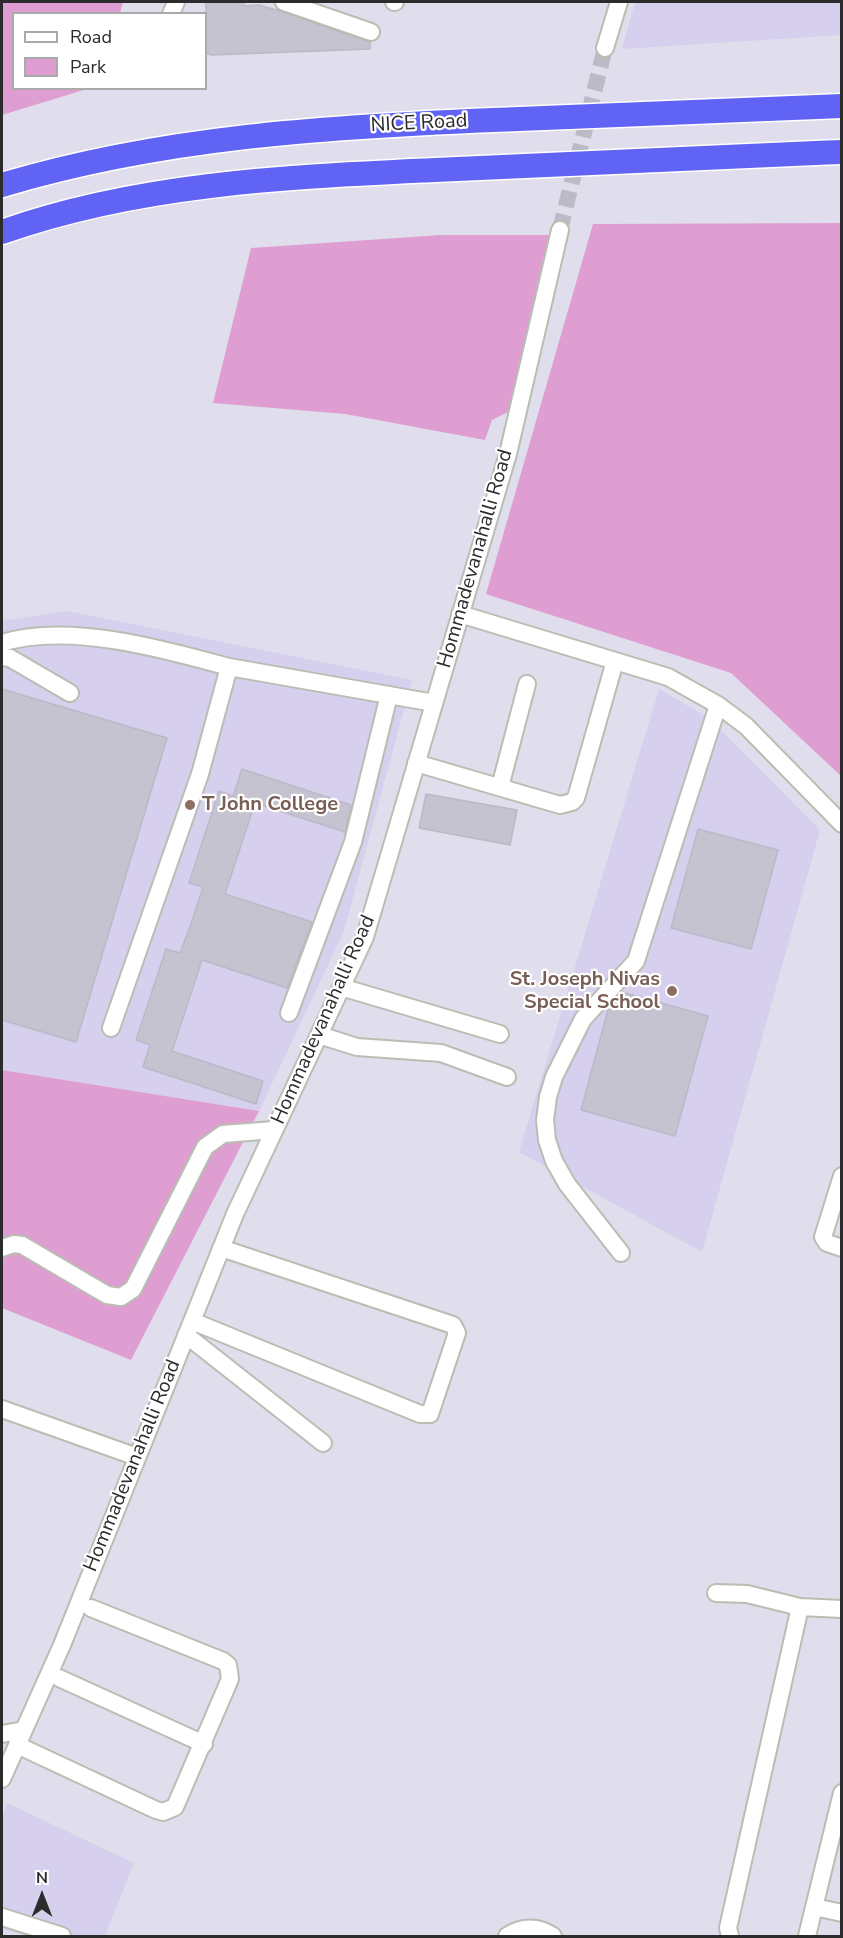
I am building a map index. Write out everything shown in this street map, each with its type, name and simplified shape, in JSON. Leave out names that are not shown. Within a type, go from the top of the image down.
[{"type":"highway","name":"NICE Road","points":[[2,185],[57,168],[133,152],[198,141],[287,131],[842,106]]},
{"type":"highway","points":[[2,232],[68,212],[218,185],[322,176],[842,152]]},
{"type":"street","points":[[284,2],[371,32]]},
{"type":"street","points":[[605,48],[619,2]]},
{"type":"street","name":"Hommadevanahalli Road","points":[[2,1779],[62,1645],[221,1248],[365,937],[508,454],[560,230]]},
{"type":"street","points":[[460,614],[668,677],[718,705],[746,726],[842,824]]},
{"type":"street","points":[[2,643],[20,637],[106,638],[229,667],[434,703]]},
{"type":"street","points":[[2,657],[10,658],[70,693]]},
{"type":"street","points":[[416,763],[560,805],[572,802],[576,798],[615,661]]},
{"type":"street","points":[[111,1028],[200,774],[229,667]]},
{"type":"street","points":[[500,787],[527,684]]},
{"type":"street","points":[[290,1013],[352,842],[389,695]]},
{"type":"street","points":[[621,1253],[567,1184],[554,1161],[547,1140],[545,1120],[548,1097],[554,1077],[583,1019],[636,961],[718,705]]},
{"type":"street","points":[[341,987],[500,1034]]},
{"type":"street","points":[[319,1035],[357,1047],[441,1053],[507,1077]]},
{"type":"street","points":[[2,1248],[14,1244],[22,1245],[107,1295],[121,1298],[133,1289],[205,1147],[223,1134],[274,1130]]},
{"type":"street","points":[[842,1176],[823,1237],[827,1243],[842,1248]]},
{"type":"street","points":[[189,1328],[420,1414],[430,1414],[457,1333],[453,1325],[221,1248]]},
{"type":"street","points":[[189,1328],[323,1443]]},
{"type":"street","points":[[2,1409],[137,1457]]},
{"type":"street","points":[[716,1593],[747,1594],[800,1607],[842,1609]]},
{"type":"street","points":[[730,1936],[728,1928],[800,1607]]},
{"type":"street","points":[[2,1734],[20,1737],[163,1812],[175,1807],[231,1679],[228,1665],[91,1608]]},
{"type":"street","points":[[59,1678],[204,1744]]},
{"type":"street","points":[[807,1936],[842,1793]]},
{"type":"street","points":[[814,1907],[842,1913]]},
{"type":"street","points":[[2,1917],[62,1936]]},
{"type":"street","points":[[507,1936],[519,1929],[532,1928],[553,1936]]},
{"type":"shaded area","points":[[635,2],[841,2],[841,35],[622,49]]},
{"type":"shaded area","name":"T John College","points":[[67,611],[412,680],[344,931],[259,1111],[2,1070],[2,621]]},
{"type":"shaded area","name":"St. Joseph Nivas Special School","points":[[659,689],[709,718],[820,830],[702,1252],[519,1152]]},
{"type":"shaded area","points":[[7,1803],[134,1863],[105,1936],[27,1936],[2,1929],[2,1819]]},
{"type":"green space","points":[[2,2],[123,2],[120,12],[12,12],[12,90],[84,90],[2,115]]},
{"type":"green space","points":[[842,223],[841,776],[731,673],[486,594],[593,224]]},
{"type":"green space","points":[[441,235],[552,235],[512,410],[492,420],[485,440],[345,414],[213,403],[251,248]]},
{"type":"green space","points":[[2,1070],[259,1111],[131,1360],[2,1308]]},
{"type":"building","points":[[206,2],[244,2],[244,6],[259,5],[370,42],[370,49],[211,55],[207,53]]},
{"type":"building","points":[[2,689],[167,738],[76,1042],[2,1020]]},
{"type":"building","points":[[242,769],[351,805],[345,832],[255,803],[225,894],[312,922],[287,988],[202,960],[172,1051],[263,1081],[256,1104],[143,1067],[150,1045],[136,1040],[166,949],[180,953],[190,927],[203,887],[189,883],[219,791],[233,796]]},
{"type":"building","points":[[426,794],[517,810],[510,845],[419,828]]},
{"type":"building","points":[[698,829],[778,850],[751,949],[671,928]]},
{"type":"building","points":[[622,992],[708,1016],[675,1136],[581,1110],[609,1006]]},
{"type":"tunnel","points":[[560,230],[605,48]]},
{"type":"place","name":"T John College","points":[[190,805]]},
{"type":"place","name":"St. Joseph Nivas Special School","points":[[672,991]]}]
